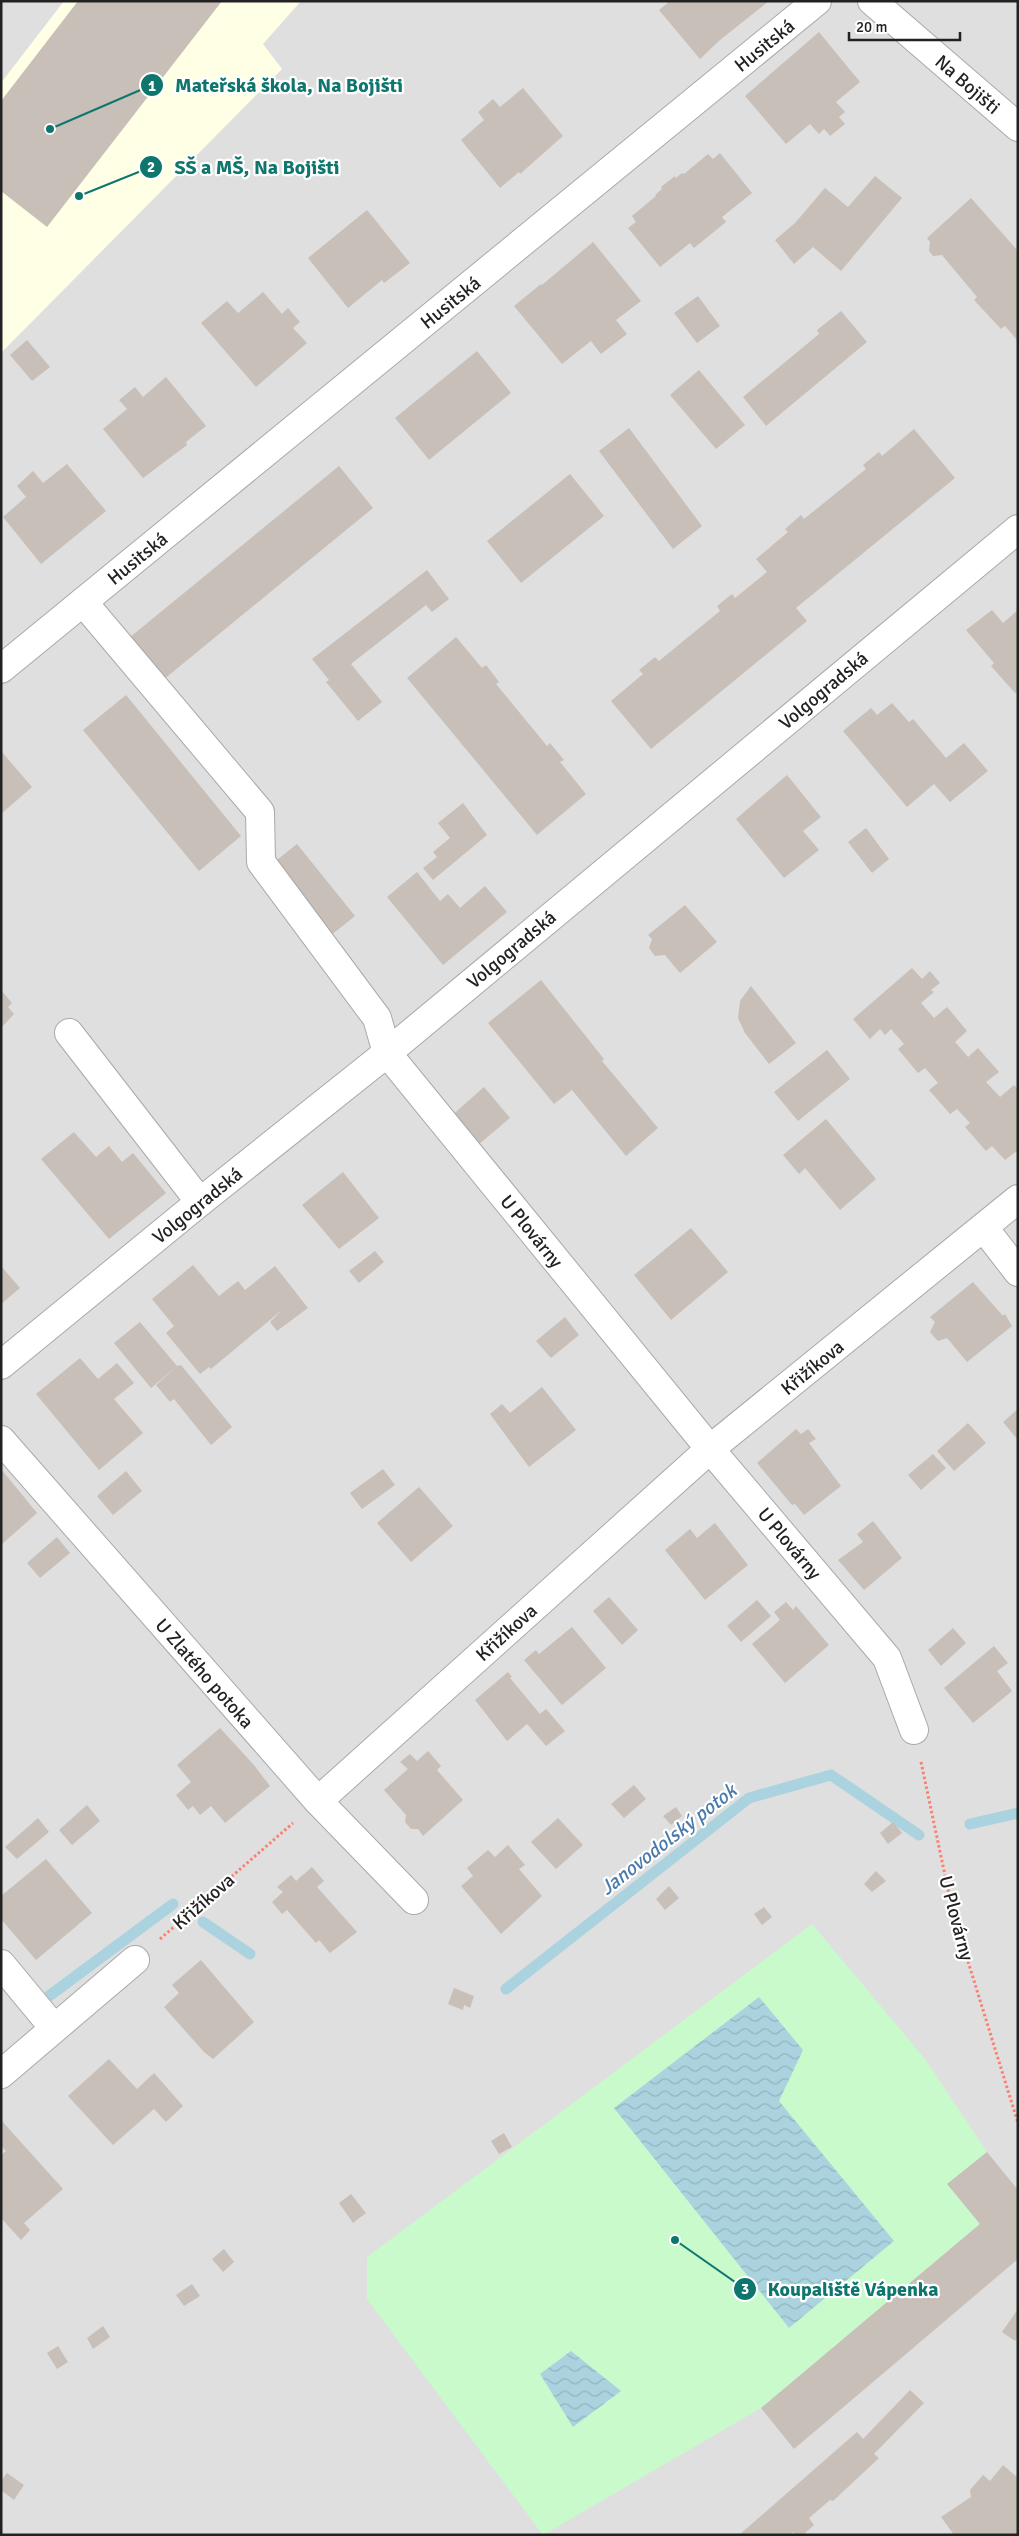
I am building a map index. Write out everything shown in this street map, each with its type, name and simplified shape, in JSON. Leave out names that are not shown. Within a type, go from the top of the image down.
[{"type":"street","name":"Husitská","points":[[1,669],[817,1]]},
{"type":"street","name":"Na Bojišti","points":[[872,1],[1018,127]]},
{"type":"street","name":"Volgogradská","points":[[1,1365],[200,1202],[387,1054],[1018,529]]},
{"type":"street","points":[[83,602],[260,812],[261,862],[377,1018],[387,1054]]},
{"type":"street","points":[[69,1033],[200,1202]]},
{"type":"street","name":"U Plovárny","points":[[387,1054],[710,1449],[888,1658],[914,1730]]},
{"type":"street","name":"Křižíkova","points":[[318,1801],[710,1449],[1018,1199]]},
{"type":"street","points":[[984,1228],[1018,1272]]},
{"type":"street","name":"U Zlatého potoka","points":[[1,1440],[318,1801],[414,1900]]},
{"type":"street","points":[[1,2074],[135,1960]]},
{"type":"street","points":[[1,1964],[54,2028]]},
{"type":"path","name":"U Plovárny","points":[[914,1730],[953,1913],[1018,2123]]},
{"type":"path","name":"Křižíkova","points":[[135,1960],[318,1801]]},
{"type":"shaded area","points":[[1,1],[1018,1],[1018,2535],[1,2535]]},
{"type":"shaded area","points":[[64,1],[301,1],[263,44],[282,69],[1,353],[1,83]]},
{"type":"green space","points":[[812,1924],[925,2059],[987,2152],[948,2184],[980,2224],[761,2408],[543,2535],[367,2299],[367,2257]]},
{"type":"water","points":[[759,1997],[803,2050],[779,2101],[894,2241],[789,2328],[614,2108]]},
{"type":"water","points":[[571,2351],[621,2391],[573,2427],[540,2374]]},
{"type":"building","points":[[78,1],[222,1],[47,227],[1,191],[1,101]]},
{"type":"building","points":[[670,1],[769,1],[720,40],[700,59],[659,10]]},
{"type":"building","points":[[819,32],[860,82],[836,102],[845,112],[839,117],[845,124],[830,136],[824,129],[819,134],[810,124],[786,144],[745,96]]},
{"type":"building","points":[[523,88],[563,136],[520,174],[519,172],[500,188],[461,140],[484,120],[478,112],[493,99],[500,107]]},
{"type":"building","points":[[720,153],[752,193],[722,217],[726,222],[694,248],[690,243],[660,267],[628,228],[636,222],[632,216],[656,196],[662,189],[661,187],[675,176],[676,178],[682,173],[684,174],[708,154],[713,159]]},
{"type":"building","points":[[875,176],[902,198],[841,271],[813,247],[794,264],[775,240],[795,223],[825,188],[848,207]]},
{"type":"building","points":[[971,198],[1018,251],[1018,341],[1005,326],[1001,329],[974,300],[977,297],[942,255],[933,256],[929,251],[930,242],[927,238]]},
{"type":"building","points":[[367,210],[410,263],[384,283],[382,280],[348,308],[308,258]]},
{"type":"building","points":[[593,242],[641,301],[616,320],[627,334],[601,354],[591,341],[562,364],[514,306]]},
{"type":"building","points":[[263,292],[282,314],[288,308],[300,322],[293,328],[307,343],[256,387],[201,323],[227,301],[238,313]]},
{"type":"building","points":[[698,296],[720,326],[697,343],[674,313]]},
{"type":"building","points":[[841,311],[867,342],[766,426],[743,397],[819,334],[817,330]]},
{"type":"building","points":[[27,340],[50,367],[32,381],[10,355]]},
{"type":"building","points":[[477,351],[511,393],[429,460],[395,418]]},
{"type":"building","points":[[699,370],[745,425],[716,449],[670,395]]},
{"type":"building","points":[[166,377],[206,426],[186,442],[187,445],[143,478],[103,429],[127,409],[119,400],[135,387],[143,397]]},
{"type":"building","points":[[629,428],[702,526],[673,549],[599,451]]},
{"type":"building","points":[[914,429],[955,478],[796,608],[807,621],[651,749],[611,701],[643,674],[639,670],[655,657],[659,661],[720,611],[717,606],[732,594],[735,598],[767,572],[756,559],[788,532],[785,529],[801,515],[804,519],[866,469],[863,465],[879,452],[882,456]]},
{"type":"building","points":[[67,464],[106,511],[41,564],[3,517],[26,497],[17,486],[33,471],[43,483]]},
{"type":"building","points":[[339,466],[373,508],[163,680],[129,638]]},
{"type":"building","points":[[570,474],[604,516],[521,583],[487,541]]},
{"type":"building","points":[[427,570],[449,599],[432,612],[426,605],[351,664],[382,702],[358,721],[326,682],[329,680],[312,659]]},
{"type":"building","points":[[992,610],[1003,623],[1018,610],[1018,691],[1015,693],[991,666],[994,663],[966,630]]},
{"type":"building","points":[[456,637],[482,668],[486,665],[499,682],[496,684],[547,746],[550,743],[564,760],[560,762],[586,794],[537,835],[407,678]]},
{"type":"building","points":[[126,695],[241,836],[199,871],[83,730]]},
{"type":"building","points":[[892,703],[909,722],[913,719],[946,758],[964,743],[988,771],[950,802],[934,784],[907,807],[843,731],[871,708],[877,715]]},
{"type":"building","points":[[1,751],[32,787],[1,814]]},
{"type":"building","points":[[787,775],[821,817],[803,831],[819,850],[784,878],[736,819]]},
{"type":"building","points":[[463,803],[487,835],[433,880],[423,868],[437,857],[433,852],[450,838],[438,823]]},
{"type":"building","points":[[866,828],[889,859],[872,873],[848,842]]},
{"type":"building","points":[[297,844],[355,916],[330,936],[272,864]]},
{"type":"building","points":[[417,872],[440,901],[448,894],[460,908],[485,886],[507,912],[443,965],[387,897]]},
{"type":"building","points":[[685,905],[717,942],[680,973],[665,955],[655,956],[649,948],[652,939],[648,935]]},
{"type":"building","points":[[912,968],[922,979],[930,971],[940,983],[931,990],[934,992],[921,1003],[934,1018],[947,1007],[967,1031],[955,1042],[968,1057],[978,1048],[999,1072],[986,1082],[1000,1097],[1014,1085],[1018,1089],[1018,1150],[1005,1160],[992,1146],[986,1151],[965,1127],[970,1123],[957,1109],[950,1114],[929,1090],[938,1083],[925,1068],[918,1073],[898,1049],[904,1044],[891,1029],[885,1035],[880,1029],[870,1039],[853,1019]]},
{"type":"building","points":[[541,980],[604,1059],[602,1061],[658,1128],[626,1156],[572,1090],[554,1104],[488,1023]]},
{"type":"building","points":[[751,986],[796,1043],[769,1064],[745,1033],[738,1018],[740,1001]]},
{"type":"building","points":[[1,990],[12,1003],[8,1007],[14,1014],[1,1028]]},
{"type":"building","points":[[827,1050],[850,1079],[798,1121],[774,1092]]},
{"type":"building","points":[[484,1087],[510,1118],[472,1150],[448,1119]]},
{"type":"building","points":[[826,1119],[876,1179],[840,1210],[805,1168],[799,1174],[783,1155]]},
{"type":"building","points":[[74,1132],[96,1157],[109,1146],[122,1162],[133,1153],[166,1193],[109,1239],[41,1159]]},
{"type":"building","points":[[343,1172],[379,1218],[339,1249],[302,1205]]},
{"type":"building","points":[[691,1228],[728,1272],[671,1320],[634,1275]]},
{"type":"building","points":[[375,1251],[384,1262],[359,1283],[349,1271]]},
{"type":"building","points":[[193,1265],[219,1296],[238,1281],[245,1290],[275,1266],[308,1308],[277,1331],[270,1322],[282,1310],[211,1369],[209,1367],[200,1374],[166,1333],[174,1326],[152,1299]]},
{"type":"building","points":[[1,1266],[20,1288],[1,1304]]},
{"type":"building","points":[[973,1282],[1003,1316],[1005,1314],[1012,1326],[967,1362],[947,1338],[938,1341],[930,1332],[935,1322],[930,1317]]},
{"type":"building","points":[[565,1317],[579,1335],[551,1358],[536,1341]]},
{"type":"building","points":[[140,1322],[177,1366],[151,1388],[114,1343]]},
{"type":"building","points":[[80,1358],[98,1379],[117,1363],[134,1383],[114,1399],[143,1433],[99,1470],[36,1394]]},
{"type":"building","points":[[181,1365],[232,1427],[211,1445],[174,1399],[170,1402],[156,1385],[177,1366]]},
{"type":"building","points":[[542,1387],[576,1430],[529,1467],[490,1414],[502,1404],[510,1413]]},
{"type":"building","points":[[1018,1409],[1018,1440],[1003,1422]]},
{"type":"building","points":[[968,1423],[986,1443],[954,1471],[937,1451]]},
{"type":"building","points":[[796,1429],[801,1434],[808,1429],[816,1439],[809,1443],[841,1486],[804,1515],[795,1504],[792,1505],[757,1463]]},
{"type":"building","points":[[933,1454],[946,1468],[921,1490],[908,1475]]},
{"type":"building","points":[[1,1469],[37,1513],[1,1545]]},
{"type":"building","points":[[383,1469],[395,1485],[362,1509],[350,1493]]},
{"type":"building","points":[[126,1471],[142,1491],[113,1515],[97,1496]]},
{"type":"building","points":[[419,1487],[453,1526],[411,1562],[377,1523]]},
{"type":"building","points":[[873,1521],[902,1558],[864,1590],[838,1560],[863,1542],[857,1534]]},
{"type":"building","points":[[715,1523],[748,1565],[705,1600],[665,1550],[690,1529],[697,1538]]},
{"type":"building","points":[[57,1537],[70,1553],[40,1578],[27,1563]]},
{"type":"building","points":[[609,1597],[638,1630],[622,1645],[593,1611]]},
{"type":"building","points":[[757,1600],[771,1616],[741,1642],[727,1626]]},
{"type":"building","points":[[786,1602],[793,1610],[796,1606],[829,1645],[785,1683],[752,1644],[780,1620],[774,1612]]},
{"type":"building","points":[[572,1627],[606,1668],[562,1705],[524,1660],[536,1650],[539,1654]]},
{"type":"building","points":[[953,1628],[966,1643],[941,1666],[928,1650]]},
{"type":"building","points":[[994,1646],[1008,1663],[997,1671],[1012,1691],[973,1723],[944,1688]]},
{"type":"building","points":[[508,1672],[512,1677],[510,1678],[540,1714],[546,1709],[565,1731],[546,1746],[527,1724],[507,1741],[475,1700]]},
{"type":"building","points":[[220,1728],[270,1786],[225,1823],[211,1806],[200,1815],[193,1806],[188,1810],[176,1795],[191,1782],[177,1765]]},
{"type":"building","points":[[428,1751],[441,1766],[437,1770],[463,1800],[423,1836],[418,1829],[411,1829],[405,1822],[406,1815],[384,1790],[408,1769],[400,1762],[410,1754],[417,1761]]},
{"type":"building","points":[[634,1785],[646,1799],[624,1818],[611,1804]]},
{"type":"building","points":[[87,1805],[100,1821],[72,1845],[59,1830]]},
{"type":"building","points":[[676,1807],[682,1816],[671,1825],[663,1816]]},
{"type":"building","points":[[38,1818],[49,1832],[17,1859],[5,1847]]},
{"type":"building","points":[[558,1818],[583,1845],[556,1869],[531,1842]]},
{"type":"building","points":[[893,1822],[902,1833],[888,1844],[880,1833]]},
{"type":"building","points":[[508,1845],[525,1865],[519,1869],[542,1896],[501,1934],[461,1886],[473,1876],[467,1868],[488,1850],[495,1857]]},
{"type":"building","points":[[46,1859],[92,1913],[36,1960],[1,1919],[1,1896]]},
{"type":"building","points":[[312,1867],[324,1881],[317,1887],[357,1932],[330,1953],[319,1940],[316,1943],[287,1910],[282,1914],[272,1902],[283,1892],[277,1887],[291,1875],[296,1881]]},
{"type":"building","points":[[876,1871],[886,1881],[872,1892],[864,1884]]},
{"type":"building","points":[[669,1886],[679,1898],[665,1910],[656,1899]]},
{"type":"building","points":[[764,1907],[772,1917],[762,1925],[754,1914]]},
{"type":"building","points":[[201,1960],[254,2022],[213,2059],[204,2052],[164,2007],[179,1993],[172,1985]]},
{"type":"building","points":[[454,1988],[474,1996],[470,2008],[464,2005],[463,2010],[448,2004]]},
{"type":"building","points":[[109,2059],[137,2089],[154,2073],[183,2106],[166,2122],[154,2109],[113,2145],[68,2096]]},
{"type":"building","points":[[1,2120],[63,2189],[24,2223],[30,2230],[21,2240],[1,2218],[1,2155],[6,2151],[1,2146]]},
{"type":"building","points":[[504,2133],[512,2147],[499,2154],[491,2141]]},
{"type":"building","points":[[987,2152],[1018,2190],[1018,2259],[794,2449],[761,2408],[980,2224],[947,2184]]},
{"type":"building","points":[[351,2194],[366,2213],[353,2223],[339,2203]]},
{"type":"building","points":[[224,2249],[234,2262],[223,2272],[212,2259]]},
{"type":"building","points":[[192,2284],[200,2296],[184,2306],[176,2295]]},
{"type":"building","points":[[1018,2309],[1018,2336],[1015,2341],[1002,2332]]},
{"type":"building","points":[[103,2326],[110,2337],[93,2349],[87,2338]]},
{"type":"building","points":[[58,2346],[68,2362],[57,2369],[47,2353]]},
{"type":"building","points":[[910,2390],[924,2403],[874,2454],[879,2458],[833,2501],[830,2500],[809,2518],[814,2525],[803,2535],[795,2535],[793,2532],[791,2535],[739,2535],[857,2432],[863,2439]]},
{"type":"building","points":[[1003,2465],[1018,2478],[1018,2535],[954,2535],[941,2517],[971,2497],[970,2490],[983,2475],[990,2481]]},
{"type":"building","points":[[7,2473],[24,2485],[14,2500],[1,2490],[1,2481]]},
{"type":"waterway","name":"Janovodolský potok","points":[[506,1989],[749,1798],[831,1775],[919,1835]]},
{"type":"waterway","name":"Janovodolský potok","points":[[970,1824],[1018,1813]]},
{"type":"waterway","name":"Janovodolský potok","points":[[49,1996],[173,1904]]},
{"type":"waterway","name":"Janovodolský potok","points":[[203,1922],[250,1954]]},
{"type":"place","name":"Mateřská škola, Na Bojišti","points":[[50,129]]},
{"type":"place","name":"SŠ a MŠ, Na Bojišti","points":[[79,196]]},
{"type":"place","name":"Koupaliště Vápenka","points":[[675,2240]]}]
